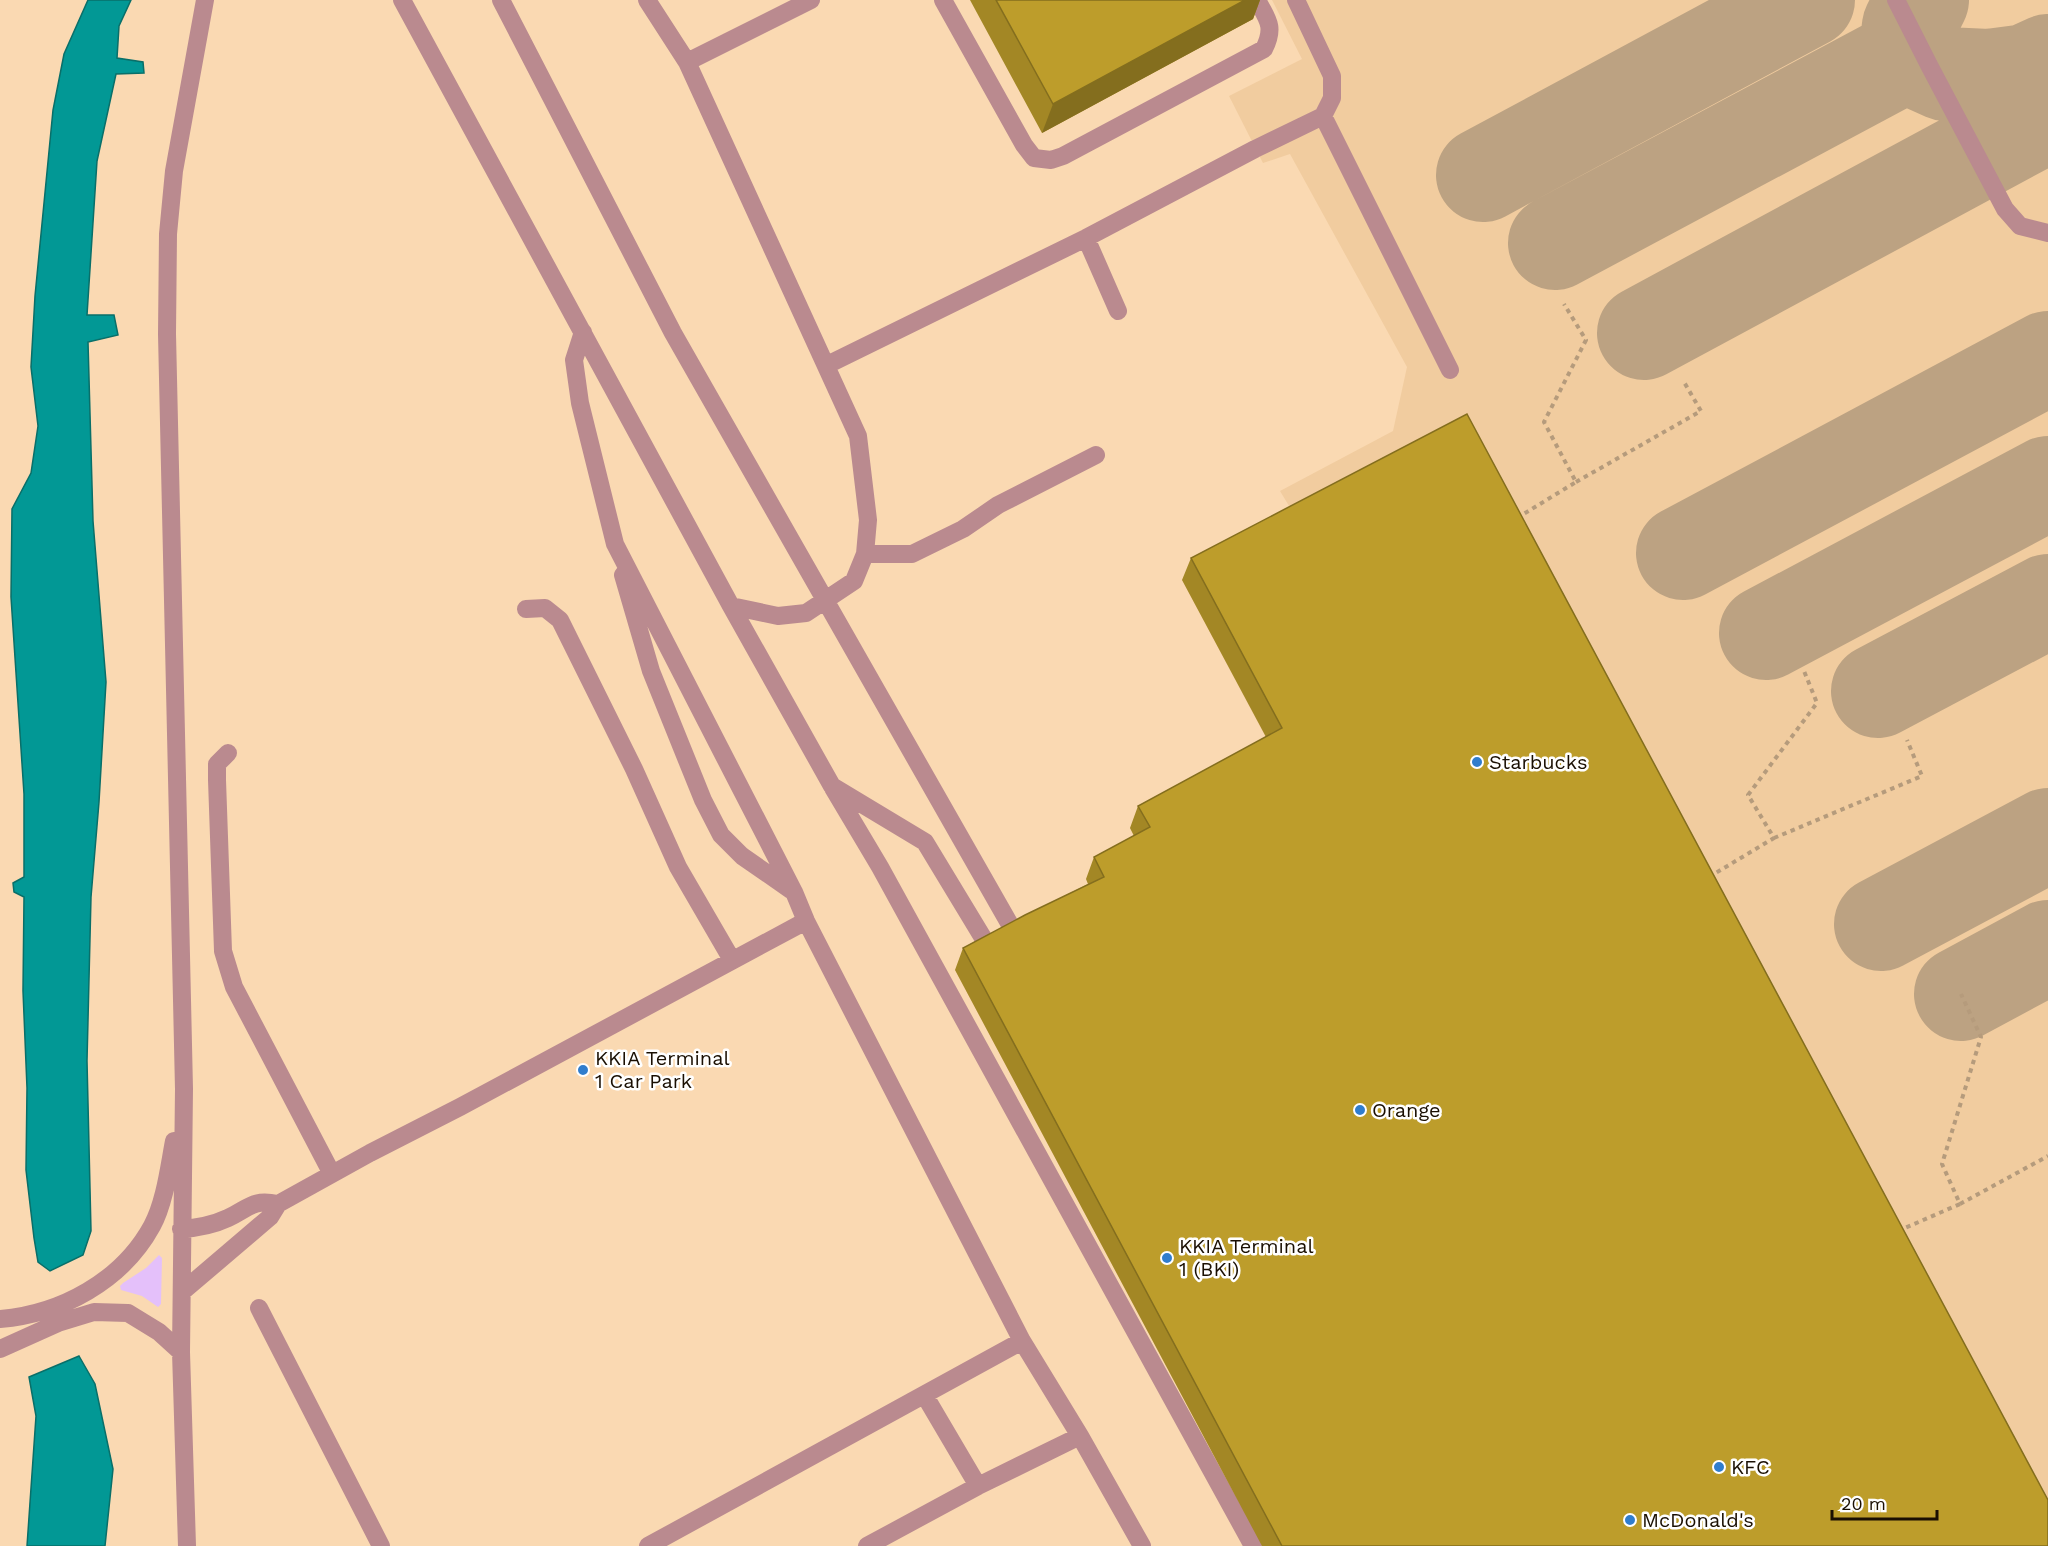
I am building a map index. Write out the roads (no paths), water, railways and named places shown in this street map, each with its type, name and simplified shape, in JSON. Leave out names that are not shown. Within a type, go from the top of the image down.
[{"type":"street","points":[[187,1546],[181,1352],[184,1089],[167,334],[168,234],[174,171],[205,0]]},
{"type":"street","points":[[402,0],[731,606],[885,878],[1253,1546]]},
{"type":"street","points":[[501,0],[673,333],[1017,937]]},
{"type":"street","points":[[647,0],[687,62],[858,436],[868,520],[865,554],[854,580],[806,613],[778,616],[731,606]]},
{"type":"street","points":[[687,62],[811,0]]},
{"type":"street","points":[[943,0],[1024,146],[1034,158],[1051,160],[1264,49],[1271,35],[1269,23],[1257,0]]},
{"type":"street","points":[[827,365],[1086,238],[1323,116],[1332,98],[1332,76],[1296,0]]},
{"type":"street","points":[[1896,0],[2005,209],[2020,226],[2048,233]]},
{"type":"street","points":[[1323,116],[1450,370]]},
{"type":"street","points":[[1086,238],[1118,311]]},
{"type":"street","points":[[583,332],[574,360],[580,402],[633,613],[651,671],[703,800],[721,835],[742,856],[794,892]]},
{"type":"street","points":[[865,554],[912,554],[963,529],[998,506],[1096,455]]},
{"type":"street","points":[[615,544],[1022,1341],[1142,1546]]},
{"type":"street","points":[[526,609],[545,608],[560,620],[634,769],[678,867],[732,960]]},
{"type":"street","points":[[228,753],[217,764],[223,951],[234,987],[332,1174]]},
{"type":"street","points":[[832,786],[925,842],[991,951]]},
{"type":"street","points":[[182,1292],[270,1217],[278,1204],[806,921]]},
{"type":"street","points":[[0,1319],[14,1318],[55,1307],[80,1296],[108,1278],[131,1257],[153,1224],[166,1182],[184,1089]]},
{"type":"street","points":[[181,1229],[198,1228],[214,1223],[254,1203],[264,1201],[278,1204]]},
{"type":"street","points":[[259,1308],[381,1546]]},
{"type":"street","points":[[0,1349],[58,1323],[94,1312],[128,1313],[159,1332],[181,1352]]},
{"type":"street","points":[[648,1546],[1022,1341]]},
{"type":"street","points":[[925,1396],[978,1486]]},
{"type":"street","points":[[867,1546],[978,1486],[1080,1437]]},
{"type":"water","points":[[88,0],[131,0],[119,26],[117,58],[143,62],[144,73],[116,74],[97,161],[87,315],[114,315],[118,335],[88,342],[93,521],[106,682],[91,897],[87,1061],[91,1231],[83,1255],[50,1271],[38,1262],[26,1170],[24,897],[14,892],[13,883],[24,877],[24,794],[11,597],[12,509],[31,473],[38,426],[31,367],[35,296],[53,110],[64,54]]},
{"type":"water","points":[[79,1356],[95,1384],[113,1469],[105,1546],[27,1546],[36,1416],[29,1377]]},
{"type":"place","name":"Starbucks","points":[[1477,762]]},
{"type":"place","name":"KKIA Terminal 1 Car Park","points":[[583,1070]]},
{"type":"place","name":"Orange","points":[[1360,1110]]},
{"type":"place","name":"KKIA Terminal 1 (BKI)","points":[[1167,1258]]},
{"type":"place","name":"KFC","points":[[1719,1467]]},
{"type":"place","name":"McDonald's","points":[[1630,1520]]}]
